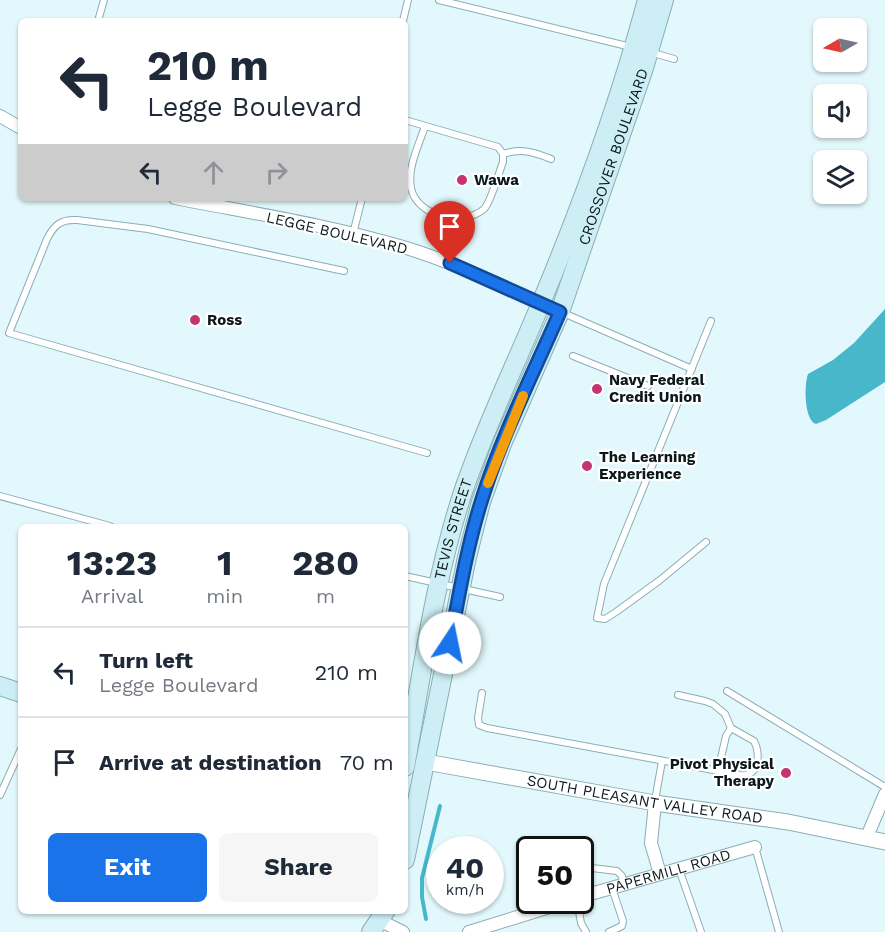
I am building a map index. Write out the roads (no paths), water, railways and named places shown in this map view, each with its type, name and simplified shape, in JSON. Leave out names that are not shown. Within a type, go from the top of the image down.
[{"type":"main road","name":"CROSSOVER BOULEVARD","points":[[560,312],[642,50],[647,0]]},
{"type":"main road","name":"CROSSOVER BOULEVARD","points":[[541,303],[664,0]]},
{"type":"main road","name":"TEVIS STREET","points":[[408,751],[454,522],[472,467],[541,303]]},
{"type":"main road","name":"TEVIS STREET","points":[[408,846],[467,557],[491,472],[560,312]]},
{"type":"main road","points":[[0,686],[18,692]]},
{"type":"main road","name":"SOUTH PLEASANT VALLEY ROAD","points":[[408,761],[426,762]]},
{"type":"street","points":[[0,116],[18,126]]},
{"type":"street","name":"LEGGE BOULEVARD","points":[[189,201],[353,235],[425,254],[560,312]]},
{"type":"street","name":"SOUTH PLEASANT VALLEY ROAD","points":[[426,762],[655,803],[788,822],[885,843]]},
{"type":"street","points":[[866,838],[885,794]]},
{"type":"street","points":[[655,803],[651,843],[660,874]]},
{"type":"street","name":"PAPERMILL ROAD","points":[[594,893],[755,847]]},
{"type":"street","points":[[469,932],[523,914]]},
{"type":"street","points":[[379,918],[403,932]]},
{"type":"lane","points":[[99,18],[104,0]]},
{"type":"lane","points":[[404,18],[408,0]]},
{"type":"lane","points":[[439,0],[674,59]]},
{"type":"lane","points":[[408,121],[498,147],[503,154],[503,162],[485,208],[471,216],[459,218],[443,216],[417,201],[411,190],[410,176],[425,126]]},
{"type":"lane","points":[[503,154],[515,150],[527,151],[551,159]]},
{"type":"lane","points":[[353,235],[361,201]]},
{"type":"lane","points":[[344,271],[148,229],[65,220],[54,226],[46,238],[9,333],[427,453]]},
{"type":"lane","points":[[560,312],[692,369]]},
{"type":"lane","points":[[706,542],[616,612],[605,619],[597,618],[604,584],[711,321]]},
{"type":"lane","points":[[573,356],[648,386]]},
{"type":"lane","points":[[0,496],[103,524]]},
{"type":"lane","points":[[408,577],[500,597]]},
{"type":"lane","points":[[727,690],[885,788]]},
{"type":"lane","points":[[482,693],[478,720],[482,727],[746,776],[754,772],[758,753],[754,741],[731,728],[725,714],[714,705],[678,695]]},
{"type":"lane","points":[[718,771],[726,736],[731,728]]},
{"type":"lane","points":[[0,795],[18,756]]},
{"type":"lane","points":[[655,803],[662,761]]},
{"type":"lane","points":[[755,847],[779,932]]},
{"type":"lane","points":[[594,868],[617,871],[622,876],[618,886],[622,926],[609,932]]},
{"type":"lane","points":[[679,868],[701,932]]},
{"type":"lane","points":[[579,914],[586,932]]},
{"type":"water","points":[[885,309],[885,382],[816,424],[809,416],[807,409],[808,374],[833,360],[854,343]]},
{"type":"waterway","points":[[426,919],[422,897],[422,878],[440,806]]},
{"type":"place","name":"Wawa","points":[[462,180]]},
{"type":"place","name":"Ross","points":[[195,320]]},
{"type":"place","name":"Navy Federal Credit Union","points":[[597,389]]},
{"type":"place","name":"The Learning Experience","points":[[587,466]]},
{"type":"place","name":"Pivot Physical Therapy","points":[[786,773]]}]
